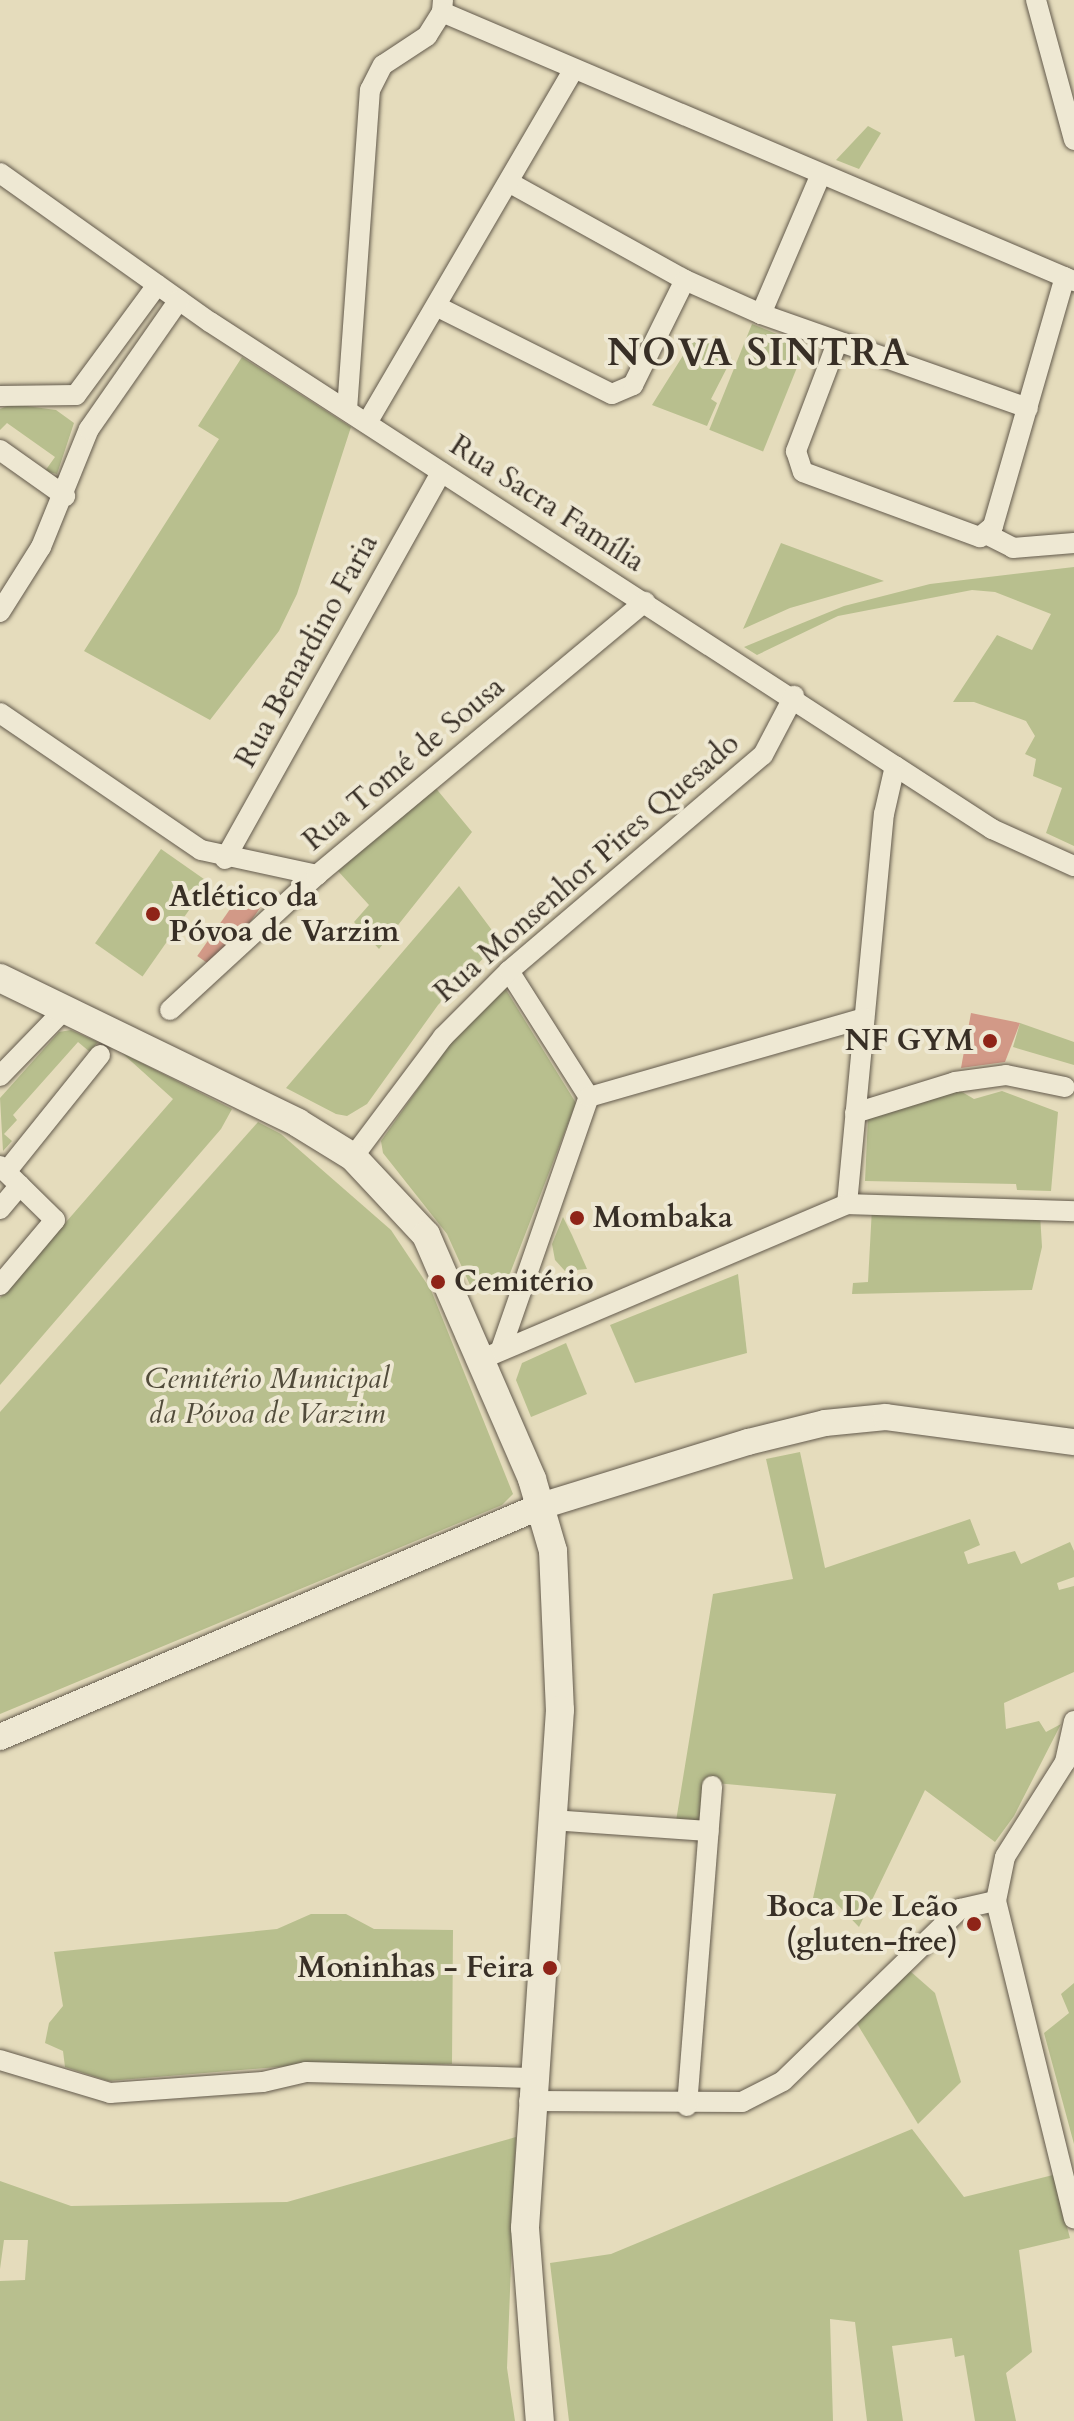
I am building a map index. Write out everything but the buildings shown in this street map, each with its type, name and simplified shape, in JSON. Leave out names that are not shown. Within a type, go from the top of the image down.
[{"type":"main road","points":[[0,978],[298,1123],[353,1157],[426,1235],[491,1354],[553,1551],[560,1710],[530,2089],[525,2228],[540,2421]]},
{"type":"street","points":[[1036,0],[1074,140]]},
{"type":"street","points":[[347,410],[370,90],[383,65],[427,36],[444,4],[574,69],[1070,279],[988,535]]},
{"type":"street","points":[[367,423],[440,308],[574,69]]},
{"type":"street","name":"Rua Sacra Família","points":[[0,173],[179,300],[441,472],[794,696],[992,829],[1074,866]]},
{"type":"street","points":[[761,314],[821,174]]},
{"type":"street","points":[[512,184],[685,280],[761,314],[1028,408]]},
{"type":"street","points":[[440,308],[612,394],[633,385],[685,280]]},
{"type":"street","points":[[82,390],[157,285]]},
{"type":"street","points":[[0,612],[65,496],[105,402],[179,300]]},
{"type":"street","points":[[837,343],[796,451],[803,472],[972,536],[988,535],[1013,548],[1074,543]]},
{"type":"street","points":[[0,396],[82,390],[105,402]]},
{"type":"street","points":[[0,450],[65,496]]},
{"type":"street","name":"Rua Benardino Faria","points":[[225,859],[441,472]]},
{"type":"street","name":"Rua Tomé de Sousa","points":[[170,1010],[317,875],[645,602]]},
{"type":"street","name":"Rua Monsenhor Pires Quesado","points":[[353,1157],[443,1037],[509,971],[763,755],[794,696]]},
{"type":"street","points":[[0,713],[201,850],[225,859],[317,875]]},
{"type":"street","points":[[847,1204],[864,1018],[895,766]]},
{"type":"street","points":[[509,971],[589,1097]]},
{"type":"street","points":[[0,1076],[65,1009]]},
{"type":"street","points":[[589,1097],[864,1018]]},
{"type":"street","points":[[0,1209],[9,1175],[100,1055]]},
{"type":"street","points":[[855,1113],[955,1082],[1006,1075],[1065,1087]]},
{"type":"street","points":[[491,1354],[589,1097]]},
{"type":"street","points":[[0,1285],[55,1220],[9,1175]]},
{"type":"street","points":[[491,1354],[847,1204],[1074,1211]]},
{"type":"street","points":[[0,1737],[541,1506],[748,1442],[854,1418],[912,1419],[1074,1442]]},
{"type":"street","points":[[1074,1721],[1070,1762],[1005,1857],[996,1901],[1074,2219]]},
{"type":"street","points":[[687,2106],[712,1786]]},
{"type":"street","points":[[551,1820],[709,1831]]},
{"type":"street","points":[[0,2060],[110,2093],[263,2082],[306,2072],[530,2089],[687,2106],[742,2102],[783,2081],[960,1909],[996,1901]]},
{"type":"green space","points":[[868,126],[881,133],[859,169],[836,160]]},
{"type":"green space","points":[[752,324],[806,346],[763,451],[709,430]]},
{"type":"green space","name":"NOVA SINTRA","points":[[701,337],[732,358],[711,399],[717,403],[707,426],[652,405],[694,338]]},
{"type":"green space","points":[[242,357],[351,427],[297,594],[279,631],[210,720],[84,651],[219,439],[198,426]]},
{"type":"green space","points":[[12,404],[56,410],[74,423],[57,474],[45,471],[55,457],[7,423],[0,430],[0,409]]},
{"type":"green space","points":[[781,543],[884,581],[790,608],[743,629]]},
{"type":"green space","points":[[1074,567],[1074,846],[1046,833],[1062,788],[1033,776],[1036,759],[1025,754],[1035,736],[1026,721],[974,702],[953,702],[997,635],[1032,650],[1051,614],[995,592],[972,590],[838,616],[757,655],[744,647],[844,606],[930,584]]},
{"type":"green space","points":[[434,786],[472,832],[379,949],[354,922],[369,905],[338,871]]},
{"type":"green space","name":"Atlético da Póvoa de Varzim","points":[[161,849],[209,882],[143,976],[95,943]]},
{"type":"green space","points":[[459,886],[500,941],[438,1005],[367,1104],[347,1116],[336,1114],[286,1088]]},
{"type":"green space","points":[[503,985],[576,1103],[509,1276],[498,1289],[482,1292],[470,1285],[447,1234],[383,1153],[381,1141],[460,1029]]},
{"type":"green space","points":[[1020,1023],[1074,1042],[1074,1065],[1013,1047]]},
{"type":"green space","points":[[71,1030],[98,1042],[90,1052],[78,1042],[13,1115],[17,1120],[4,1134],[12,1141],[3,1151],[0,1098],[59,1032]]},
{"type":"green space","points":[[122,1053],[232,1109],[221,1129],[0,1385],[0,1298],[173,1099]]},
{"type":"green space","points":[[957,1089],[974,1099],[1002,1091],[1058,1112],[1051,1191],[1017,1190],[1016,1184],[865,1181],[868,1117]]},
{"type":"green space","name":"Cemitério Municipal da Póvoa de Varzim","points":[[258,1122],[281,1134],[391,1230],[431,1290],[513,1494],[502,1505],[0,1714],[0,1412]]},
{"type":"green space","points":[[872,1208],[893,1215],[1015,1220],[1017,1213],[1040,1214],[1042,1247],[1032,1290],[852,1294],[853,1283],[868,1282]]},
{"type":"green space","points":[[563,1217],[587,1269],[565,1271],[555,1260],[552,1244]]},
{"type":"green space","points":[[738,1274],[747,1353],[635,1383],[610,1325]]},
{"type":"green space","points":[[566,1343],[587,1394],[531,1417],[516,1380],[522,1363]]},
{"type":"green space","points":[[800,1452],[825,1568],[970,1519],[980,1545],[964,1552],[968,1564],[1015,1551],[1021,1564],[1070,1542],[1074,1551],[1074,1577],[1057,1583],[1059,1590],[1074,1586],[1074,1672],[1004,1703],[1006,1729],[1039,1721],[1046,1732],[1061,1724],[1014,1816],[995,1842],[925,1790],[859,1927],[836,1903],[813,1898],[836,1794],[705,1782],[699,1823],[676,1821],[713,1594],[793,1579],[766,1459]]},
{"type":"green space","points":[[311,1914],[346,1914],[374,1929],[453,1930],[452,2064],[289,2066],[108,2081],[65,2067],[63,2051],[45,2043],[49,2023],[63,2006],[54,1952],[277,1929]]},
{"type":"green space","points":[[910,1971],[935,1993],[961,2082],[918,2124],[856,2022]]},
{"type":"green space","points":[[1074,1983],[1074,2144],[1044,2033],[1069,2013],[1061,1994]]},
{"type":"green space","points":[[912,2129],[964,2197],[1053,2175],[1070,2238],[1019,2250],[1032,2352],[1006,2373],[1016,2421],[975,2421],[964,2355],[955,2357],[952,2338],[892,2346],[903,2421],[867,2421],[855,2322],[830,2319],[833,2421],[569,2421],[550,2263],[611,2254]]},
{"type":"green space","points":[[516,2137],[507,2368],[515,2421],[0,2421],[0,2281],[25,2280],[28,2240],[4,2240],[0,2269],[0,2181],[71,2206],[287,2202]]},
{"type":"place","name":"Atlético da Póvoa de Varzim","points":[[153,914]]},
{"type":"place","name":"NF GYM","points":[[990,1041]]},
{"type":"place","name":"Mombaka","points":[[577,1218]]},
{"type":"place","name":"Cemitério","points":[[438,1282]]},
{"type":"place","name":"Boca De Leão (gluten-free)","points":[[974,1924]]},
{"type":"place","name":"Moninhas - Feira","points":[[550,1968]]},
{"type":"district","name":"NOVA SINTRA","points":[[759,354]]}]
